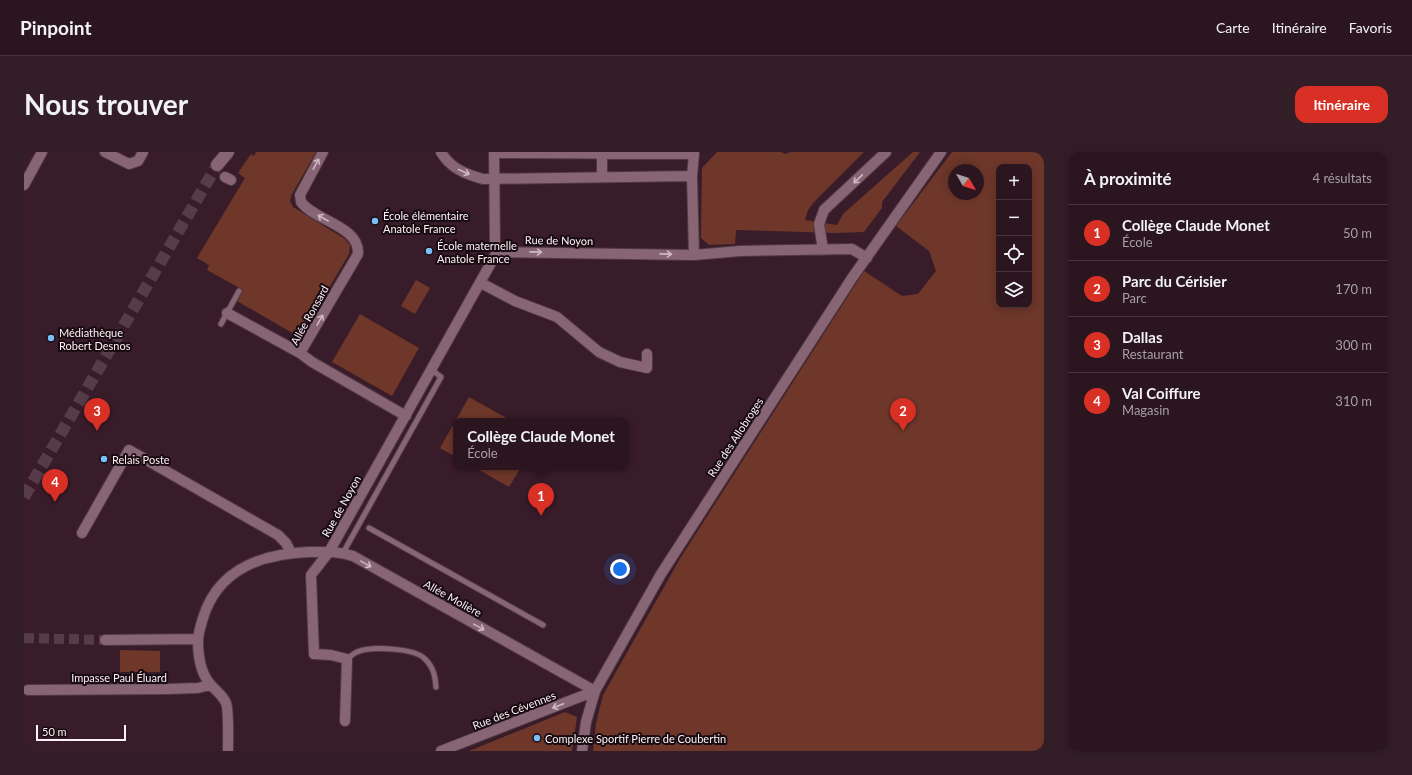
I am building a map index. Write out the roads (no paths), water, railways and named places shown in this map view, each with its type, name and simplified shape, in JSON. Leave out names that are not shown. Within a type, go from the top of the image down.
[{"type":"street","points":[[24,185],[42,152]]},
{"type":"street","points":[[105,152],[129,164],[138,161],[143,152]]},
{"type":"street","points":[[221,152],[217,165],[228,152]]},
{"type":"street","name":"Allée Ronsard","points":[[323,152],[300,195],[301,202],[311,211],[348,233],[355,239],[358,254],[300,353],[312,362],[406,416]]},
{"type":"street","points":[[441,152],[445,159],[457,169],[483,178],[692,176]]},
{"type":"street","points":[[497,252],[494,152],[602,154],[696,153],[692,176],[694,255]]},
{"type":"street","points":[[823,250],[819,224],[824,210],[886,152]]},
{"type":"street","name":"Rue des Allobroges","points":[[582,751],[586,722],[595,692],[677,548],[867,258],[941,152]]},
{"type":"street","points":[[602,154],[602,177]]},
{"type":"street","name":"Rue de Noyon","points":[[348,659],[331,654],[314,654],[312,575],[329,552],[497,252],[694,255],[740,251],[852,249],[867,258]]},
{"type":"street","points":[[481,283],[515,301],[557,317],[600,352],[620,362],[647,368],[647,354]]},
{"type":"street","points":[[227,313],[300,353]]},
{"type":"street","points":[[82,533],[129,450],[278,535],[286,543],[292,553]]},
{"type":"street","name":"Allée Molière","points":[[198,640],[206,608],[221,586],[236,571],[252,562],[292,553],[343,553],[353,556],[595,692]]},
{"type":"street","points":[[106,640],[198,640],[202,666],[210,685],[226,703],[228,751]]},
{"type":"street","points":[[345,721],[348,659]]},
{"type":"street","name":"Impasse Paul Éluard","points":[[26,690],[167,689],[198,688],[210,685]]},
{"type":"street","name":"Rue des Cévennes","points":[[441,751],[595,692]]},
{"type":"lane","points":[[221,324],[240,290]]},
{"type":"lane","points":[[343,553],[441,377],[432,370]]},
{"type":"lane","points":[[369,528],[543,625]]},
{"type":"lane","points":[[348,659],[357,652],[373,648],[414,652],[424,658],[434,670],[436,687]]},
{"type":"tunnel","points":[[24,497],[217,165]]},
{"type":"tunnel","points":[[24,638],[105,640]]},
{"type":"place","name":"École élémentaire Anatole France","points":[[375,221]]},
{"type":"place","name":"École maternelle Anatole France","points":[[429,251]]},
{"type":"place","name":"Médiathèque Robert Desnos","points":[[51,338]]},
{"type":"place","name":"Dallas","points":[[97,431]]},
{"type":"place","name":"Parc du Cérisier","points":[[903,431]]},
{"type":"place","name":"Relais Poste","points":[[104,459]]},
{"type":"place","name":"Val Coiffure","points":[[55,502]]},
{"type":"place","name":"Collège Claude Monet","points":[[541,516]]},
{"type":"place","name":"Complexe Sportif Pierre de Coubertin","points":[[537,738]]}]
